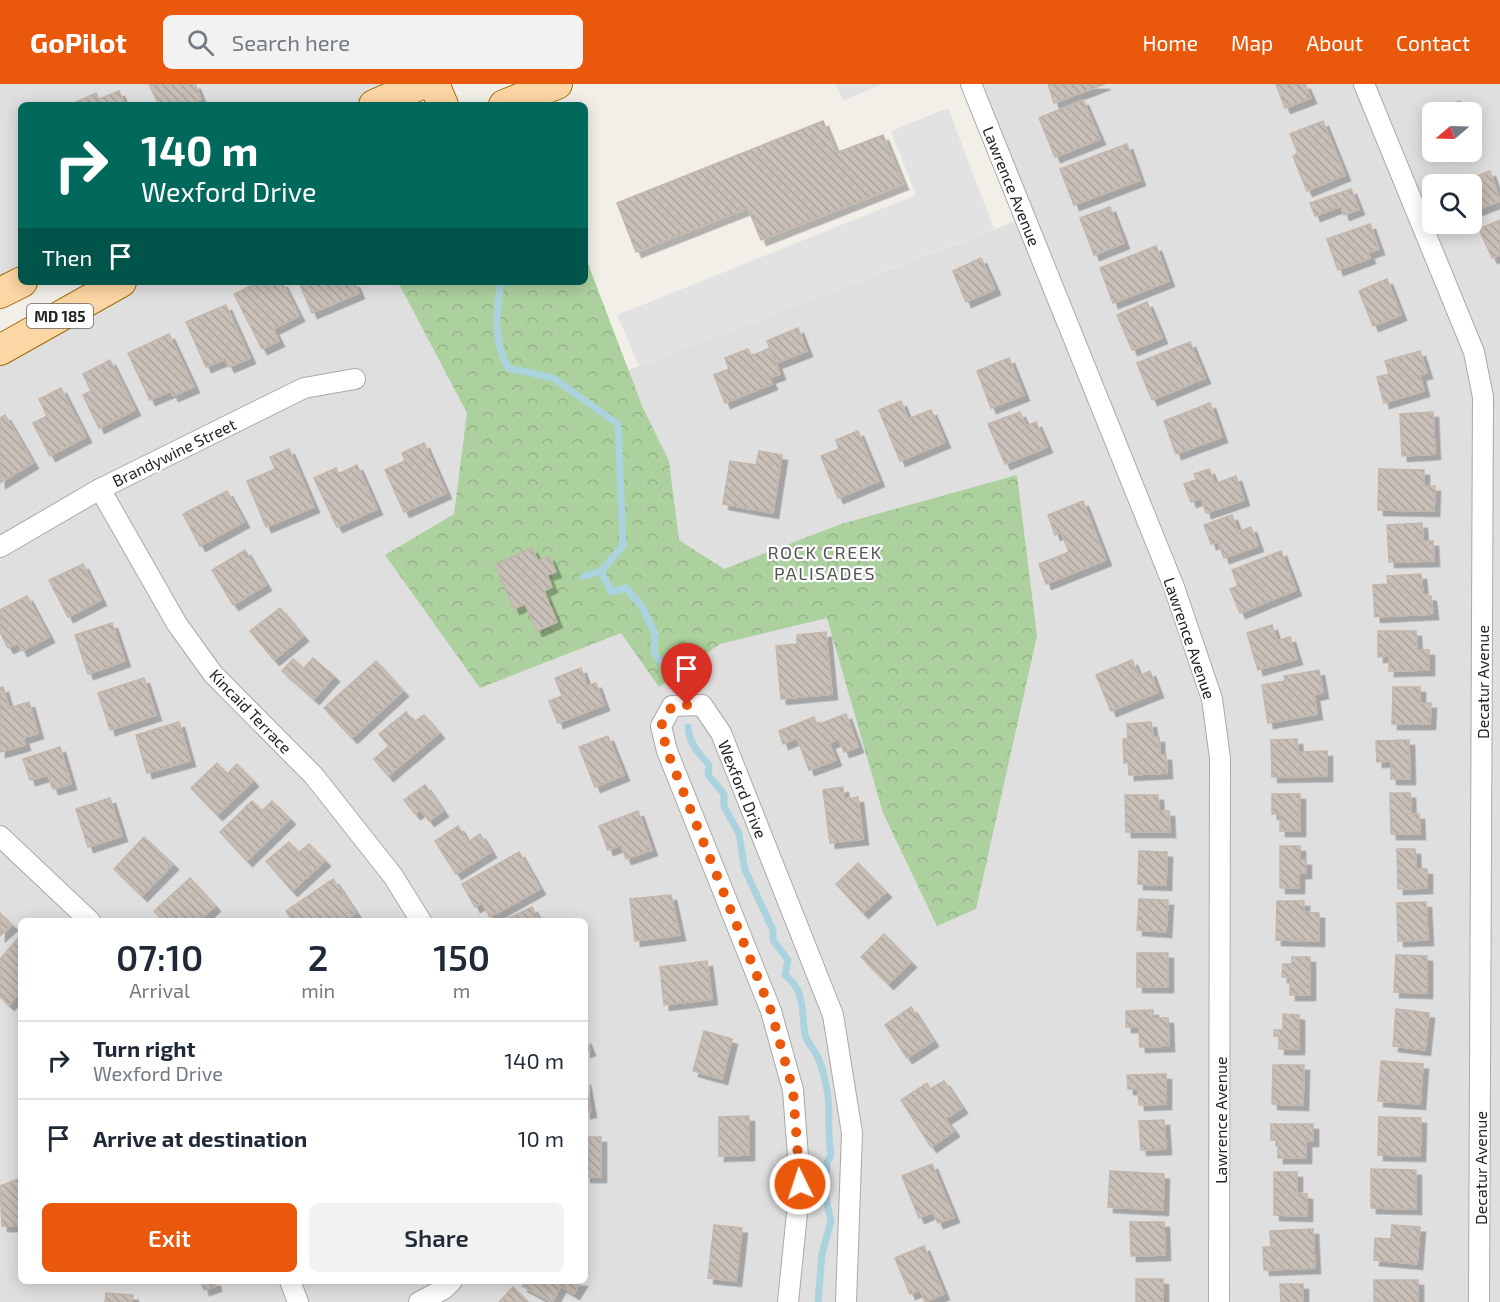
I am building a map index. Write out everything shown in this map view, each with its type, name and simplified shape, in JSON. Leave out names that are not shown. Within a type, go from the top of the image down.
[{"type":"main road","points":[[381,102],[421,84]]},
{"type":"main road","points":[[434,84],[442,102]]},
{"type":"main road","points":[[512,102],[557,84]]},
{"type":"main road","name":"MD 185","points":[[0,293],[18,284]]},
{"type":"main road","name":"MD 185","points":[[0,350],[116,285]]},
{"type":"street","name":"Lawrence Avenue","points":[[971,84],[1174,587],[1212,699],[1220,758],[1219,1302]]},
{"type":"street","name":"Decatur Avenue","points":[[1364,84],[1474,352],[1483,397],[1479,1302]]},
{"type":"street","name":"Brandywine Street","points":[[0,547],[100,489],[304,388],[355,379]]},
{"type":"street","name":"Kincaid Terrace","points":[[100,489],[177,624],[213,674],[314,776],[393,876],[419,918]]},
{"type":"street","name":"Wexford Drive","points":[[788,1302],[800,1184],[793,1090],[771,1011],[667,751],[661,726],[672,706],[702,705],[721,733],[832,1015],[852,1133],[846,1302]]},
{"type":"street","points":[[0,836],[87,918]]},
{"type":"street","points":[[291,1284],[298,1302]]},
{"type":"street","points":[[419,1302],[449,1284]]},
{"type":"shaded area","points":[[0,84],[420,84],[381,102],[18,102],[18,284],[0,293]]},
{"type":"shaded area","points":[[836,84],[882,84],[843,101]]},
{"type":"shaded area","points":[[971,84],[1500,84],[1500,1302],[0,1302],[0,350],[116,285],[420,285],[491,423],[1024,218]]},
{"type":"shaded area","points":[[948,108],[994,229],[639,366],[617,315],[916,195],[891,131]]},
{"type":"green space","points":[[588,264],[643,408],[669,461],[679,540],[724,569],[841,524],[1017,475],[1037,636],[976,909],[937,926],[883,813],[827,618],[720,644],[659,687],[621,633],[480,688],[385,555],[454,514],[467,413],[400,285],[588,285]]},
{"type":"building","points":[[149,84],[195,84],[201,99],[194,102],[179,102],[178,100],[158,102]]},
{"type":"building","points":[[1048,84],[1105,84],[1054,103]]},
{"type":"building","points":[[1276,84],[1305,84],[1311,98],[1285,108]]},
{"type":"building","points":[[119,91],[124,102],[76,102],[96,93],[99,99]]},
{"type":"building","points":[[1083,100],[1100,139],[1055,157],[1039,118]]},
{"type":"building","points":[[823,121],[836,153],[883,135],[903,184],[761,240],[748,208],[636,252],[617,203]]},
{"type":"building","points":[[1323,121],[1345,175],[1307,191],[1293,156],[1298,153],[1290,134]]},
{"type":"building","points":[[1127,144],[1140,180],[1074,205],[1060,169]]},
{"type":"building","points":[[1490,171],[1500,201],[1482,208],[1482,174]]},
{"type":"building","points":[[1351,189],[1359,209],[1344,215],[1341,206],[1315,216],[1310,203]]},
{"type":"building","points":[[1110,207],[1124,243],[1094,255],[1080,218]]},
{"type":"building","points":[[1500,220],[1500,255],[1492,258],[1481,234],[1482,228]]},
{"type":"building","points":[[1370,224],[1379,249],[1368,253],[1370,258],[1338,270],[1327,239]]},
{"type":"building","points":[[1156,246],[1169,281],[1113,303],[1100,268]]},
{"type":"building","points":[[981,258],[995,289],[966,302],[953,271]]},
{"type":"building","points":[[1387,279],[1401,315],[1373,326],[1359,291]]},
{"type":"building","points":[[252,285],[284,285],[299,316],[273,329],[279,341],[262,349],[234,294]]},
{"type":"building","points":[[300,285],[355,285],[359,293],[312,313]]},
{"type":"building","points":[[1147,302],[1162,338],[1132,350],[1117,315]]},
{"type":"building","points":[[226,305],[250,358],[229,367],[225,359],[206,367],[186,322]]},
{"type":"building","points":[[798,328],[807,351],[776,363],[767,341]]},
{"type":"building","points":[[169,334],[194,387],[173,396],[171,391],[150,400],[128,353]]},
{"type":"building","points":[[1190,342],[1205,378],[1152,400],[1137,363]]},
{"type":"building","points":[[770,348],[780,374],[769,378],[772,384],[725,403],[714,375],[729,369],[725,358],[748,349],[751,356]]},
{"type":"building","points":[[1420,351],[1427,373],[1420,375],[1424,391],[1384,403],[1377,377],[1389,374],[1385,361]]},
{"type":"building","points":[[1009,358],[1024,395],[991,408],[977,371]]},
{"type":"building","points":[[110,360],[135,410],[99,428],[83,395],[91,391],[83,374]]},
{"type":"building","points":[[61,388],[86,437],[50,456],[33,423],[47,416],[39,399]]},
{"type":"building","points":[[901,401],[908,419],[931,410],[945,442],[900,461],[879,410]]},
{"type":"building","points":[[1210,403],[1222,437],[1176,454],[1164,421]]},
{"type":"building","points":[[1020,412],[1026,426],[1036,422],[1047,447],[1005,464],[988,424]]},
{"type":"building","points":[[1433,412],[1435,454],[1402,456],[1400,414]]},
{"type":"building","points":[[5,415],[33,463],[0,483],[0,418]]},
{"type":"building","points":[[858,431],[879,481],[838,498],[821,456],[839,449],[836,440]]},
{"type":"building","points":[[424,443],[446,493],[404,512],[385,470],[405,461],[402,453]]},
{"type":"building","points":[[289,449],[314,507],[266,527],[247,481],[275,469],[270,457]]},
{"type":"building","points":[[759,451],[782,455],[773,513],[723,504],[730,461],[756,465]]},
{"type":"building","points":[[357,465],[377,509],[337,527],[314,478],[336,468],[338,474]]},
{"type":"building","points":[[1209,469],[1215,484],[1236,476],[1244,500],[1206,513],[1201,498],[1191,502],[1184,484],[1196,480],[1194,474]]},
{"type":"building","points":[[1379,469],[1424,470],[1424,486],[1435,486],[1434,511],[1378,510]]},
{"type":"building","points":[[227,491],[244,522],[200,546],[183,514]]},
{"type":"building","points":[[1083,501],[1106,560],[1046,584],[1039,564],[1069,552],[1061,532],[1055,535],[1048,515]]},
{"type":"building","points":[[1232,515],[1238,532],[1251,527],[1258,546],[1224,558],[1218,542],[1211,544],[1204,525]]},
{"type":"building","points":[[1422,523],[1423,541],[1433,541],[1434,561],[1389,562],[1387,525]]},
{"type":"building","points":[[532,548],[538,561],[549,556],[556,572],[547,575],[552,587],[544,591],[557,622],[537,631],[525,604],[514,609],[495,565]]},
{"type":"building","points":[[245,550],[266,585],[233,605],[212,570]]},
{"type":"building","points":[[1281,551],[1296,590],[1240,613],[1230,589],[1238,586],[1232,570]]},
{"type":"building","points":[[83,564],[101,600],[68,617],[49,580]]},
{"type":"building","points":[[1421,574],[1423,594],[1431,596],[1433,614],[1375,617],[1373,585],[1388,584],[1387,576]]},
{"type":"building","points":[[27,596],[49,637],[22,651],[18,643],[8,648],[0,632],[0,610]]},
{"type":"building","points":[[280,608],[303,636],[274,660],[250,631]]},
{"type":"building","points":[[112,623],[125,661],[88,674],[75,635]]},
{"type":"building","points":[[1272,625],[1277,641],[1290,637],[1297,659],[1258,670],[1247,633]]},
{"type":"building","points":[[1378,631],[1416,631],[1417,650],[1429,650],[1429,670],[1389,671],[1389,656],[1378,657]]},
{"type":"building","points":[[826,632],[832,694],[781,699],[776,646],[797,644],[797,635]]},
{"type":"building","points":[[313,658],[334,676],[314,699],[282,671],[293,659],[304,668]]},
{"type":"building","points":[[1132,660],[1139,676],[1150,671],[1158,692],[1111,711],[1096,675]]},
{"type":"building","points":[[376,661],[403,691],[352,738],[324,708]]},
{"type":"building","points":[[581,668],[587,686],[596,683],[604,705],[558,723],[549,701],[562,696],[555,678]]},
{"type":"building","points":[[1319,670],[1323,693],[1314,695],[1317,714],[1268,723],[1262,685],[1285,681],[1284,676]]},
{"type":"building","points":[[144,678],[156,715],[110,730],[98,693]]},
{"type":"building","points":[[3,687],[9,708],[29,702],[38,733],[23,738],[25,745],[0,752],[0,688]]},
{"type":"building","points":[[1393,687],[1420,687],[1420,703],[1431,703],[1430,724],[1392,724]]},
{"type":"building","points":[[406,712],[414,722],[424,715],[439,733],[388,776],[374,759],[389,746],[379,734]]},
{"type":"building","points":[[846,714],[858,747],[844,752],[839,739],[829,743],[836,760],[809,770],[797,738],[783,744],[779,731],[814,717],[817,725]]},
{"type":"building","points":[[179,722],[190,761],[147,773],[136,735]]},
{"type":"building","points":[[1151,722],[1153,737],[1159,737],[1160,755],[1166,755],[1167,773],[1129,775],[1128,762],[1124,763],[1123,739],[1128,739],[1127,724]]},
{"type":"building","points":[[608,736],[624,775],[595,787],[579,747]]},
{"type":"building","points":[[1297,739],[1298,752],[1327,751],[1327,776],[1272,777],[1271,740]]},
{"type":"building","points":[[1409,740],[1410,779],[1391,779],[1391,761],[1377,762],[1376,741]]},
{"type":"building","points":[[60,747],[71,784],[53,789],[48,775],[30,780],[23,759]]},
{"type":"building","points":[[217,763],[227,774],[237,764],[253,781],[217,815],[191,788]]},
{"type":"building","points":[[425,785],[443,811],[429,821],[421,810],[415,814],[404,800]]},
{"type":"building","points":[[843,787],[844,799],[858,797],[863,839],[830,843],[823,790]]},
{"type":"building","points":[[1390,793],[1410,793],[1411,814],[1419,814],[1420,834],[1391,834]]},
{"type":"building","points":[[1272,794],[1300,794],[1300,831],[1280,831],[1280,814],[1272,814]]},
{"type":"building","points":[[1125,795],[1158,795],[1159,811],[1169,811],[1170,832],[1126,832]]},
{"type":"building","points":[[110,798],[122,836],[88,847],[76,809]]},
{"type":"building","points":[[252,801],[262,811],[272,801],[290,819],[247,861],[220,832]]},
{"type":"building","points":[[638,811],[652,850],[626,859],[621,845],[608,850],[599,826]]},
{"type":"building","points":[[458,826],[468,842],[480,834],[491,852],[456,874],[435,841]]},
{"type":"building","points":[[144,837],[173,864],[142,896],[114,869]]},
{"type":"building","points":[[289,842],[298,853],[309,844],[325,861],[292,891],[266,861]]},
{"type":"building","points":[[1280,846],[1300,846],[1300,860],[1306,860],[1306,873],[1299,873],[1299,888],[1280,888]]},
{"type":"building","points":[[1397,849],[1415,849],[1416,869],[1427,869],[1427,888],[1398,889]]},
{"type":"building","points":[[1139,851],[1167,852],[1166,885],[1138,884]]},
{"type":"building","points":[[519,852],[540,889],[490,917],[482,903],[475,907],[462,884]]},
{"type":"building","points":[[858,863],[886,892],[863,913],[836,884]]},
{"type":"building","points":[[190,878],[215,906],[202,918],[160,918],[154,911]]},
{"type":"building","points":[[333,879],[356,913],[348,918],[291,918],[286,911]]},
{"type":"building","points":[[671,895],[680,935],[635,941],[630,899]]},
{"type":"building","points":[[1139,899],[1168,900],[1166,932],[1137,930]]},
{"type":"building","points":[[1277,901],[1304,901],[1304,912],[1319,913],[1319,941],[1276,940]]},
{"type":"building","points":[[1426,902],[1428,940],[1398,941],[1397,903]]},
{"type":"building","points":[[532,907],[538,918],[509,918]]},
{"type":"building","points":[[0,913],[12,925],[0,936]]},
{"type":"building","points":[[884,934],[911,962],[888,984],[861,957]]},
{"type":"building","points":[[18,938],[18,994],[9,1005],[0,997],[0,959]]},
{"type":"building","points":[[1137,953],[1168,953],[1168,987],[1137,987]]},
{"type":"building","points":[[1396,955],[1427,956],[1427,993],[1394,992]]},
{"type":"building","points":[[1292,957],[1310,957],[1310,995],[1290,995],[1290,977],[1282,977],[1283,964],[1292,964]]},
{"type":"building","points":[[707,961],[712,999],[664,1005],[660,967]]},
{"type":"building","points":[[911,1007],[933,1041],[907,1058],[885,1025]]},
{"type":"building","points":[[1396,1009],[1429,1013],[1425,1050],[1393,1046]]},
{"type":"building","points":[[1153,1010],[1153,1018],[1168,1018],[1169,1046],[1140,1047],[1139,1027],[1126,1027],[1126,1011]]},
{"type":"building","points":[[1283,1014],[1299,1015],[1299,1049],[1279,1049],[1279,1036],[1274,1036],[1274,1030],[1283,1030]]},
{"type":"building","points":[[704,1031],[732,1039],[722,1079],[693,1071]]},
{"type":"building","points":[[1381,1061],[1423,1064],[1420,1104],[1378,1101]]},
{"type":"building","points":[[1273,1065],[1304,1065],[1303,1105],[1272,1104]]},
{"type":"building","points":[[1166,1074],[1166,1104],[1139,1105],[1138,1089],[1128,1089],[1127,1075]]},
{"type":"building","points":[[944,1081],[962,1108],[945,1119],[954,1131],[931,1147],[901,1100],[927,1083],[930,1089]]},
{"type":"building","points":[[588,1096],[591,1112],[588,1112]]},
{"type":"building","points":[[749,1116],[749,1155],[719,1156],[719,1117]]},
{"type":"building","points":[[1379,1117],[1421,1118],[1420,1156],[1378,1155]]},
{"type":"building","points":[[1164,1120],[1166,1149],[1141,1150],[1139,1121]]},
{"type":"building","points":[[1271,1124],[1313,1124],[1313,1141],[1306,1141],[1306,1158],[1278,1158],[1278,1140],[1271,1140]]},
{"type":"building","points":[[588,1137],[601,1137],[601,1177],[588,1177]]},
{"type":"building","points":[[932,1164],[954,1217],[938,1223],[933,1212],[919,1218],[902,1176]]},
{"type":"building","points":[[1371,1169],[1416,1170],[1416,1209],[1371,1208]]},
{"type":"building","points":[[1110,1171],[1164,1174],[1163,1210],[1108,1207]]},
{"type":"building","points":[[1274,1172],[1297,1172],[1297,1193],[1307,1194],[1307,1216],[1274,1215]]},
{"type":"building","points":[[18,1179],[18,1226],[2,1226],[0,1186]]},
{"type":"building","points":[[1130,1222],[1164,1222],[1165,1255],[1131,1256]]},
{"type":"building","points":[[714,1225],[742,1228],[736,1281],[708,1278]]},
{"type":"building","points":[[1392,1225],[1420,1227],[1417,1264],[1374,1260],[1375,1238],[1391,1239]]},
{"type":"building","points":[[1313,1229],[1315,1268],[1264,1270],[1263,1247],[1271,1247],[1270,1231]]},
{"type":"building","points":[[924,1246],[944,1294],[925,1302],[920,1290],[910,1294],[895,1258]]},
{"type":"building","points":[[1136,1279],[1163,1279],[1163,1302],[1136,1302]]},
{"type":"building","points":[[1374,1280],[1418,1280],[1418,1302],[1374,1302]]},
{"type":"building","points":[[202,1284],[216,1284],[216,1286],[204,1290]]},
{"type":"building","points":[[523,1284],[580,1284],[574,1294],[561,1286],[552,1302],[522,1286]]},
{"type":"building","points":[[1280,1284],[1303,1284],[1303,1302],[1281,1302]]},
{"type":"building","points":[[513,1287],[528,1302],[499,1302]]},
{"type":"building","points":[[106,1293],[133,1295],[132,1302],[105,1302]]},
{"type":"waterway","points":[[501,285],[497,326],[500,347],[508,368],[553,378],[618,424],[623,546],[601,571]]},
{"type":"waterway","points":[[583,577],[601,571],[611,592],[626,588],[643,608],[655,634],[654,653],[668,672]]},
{"type":"waterway","points":[[688,727],[692,743],[709,765],[708,775],[724,794],[724,806],[739,834],[745,870],[773,930],[773,940],[788,960],[785,975],[792,981],[800,995],[806,1037],[818,1058],[828,1094],[831,1154],[827,1163],[826,1200],[831,1221],[822,1254],[818,1302]]},
{"type":"district","name":"ROCK CREEK PALISADES","points":[[825,562]]},
{"type":"route","points":[[687,705],[672,706],[661,726],[667,751],[771,1011],[793,1090],[800,1184]]}]
